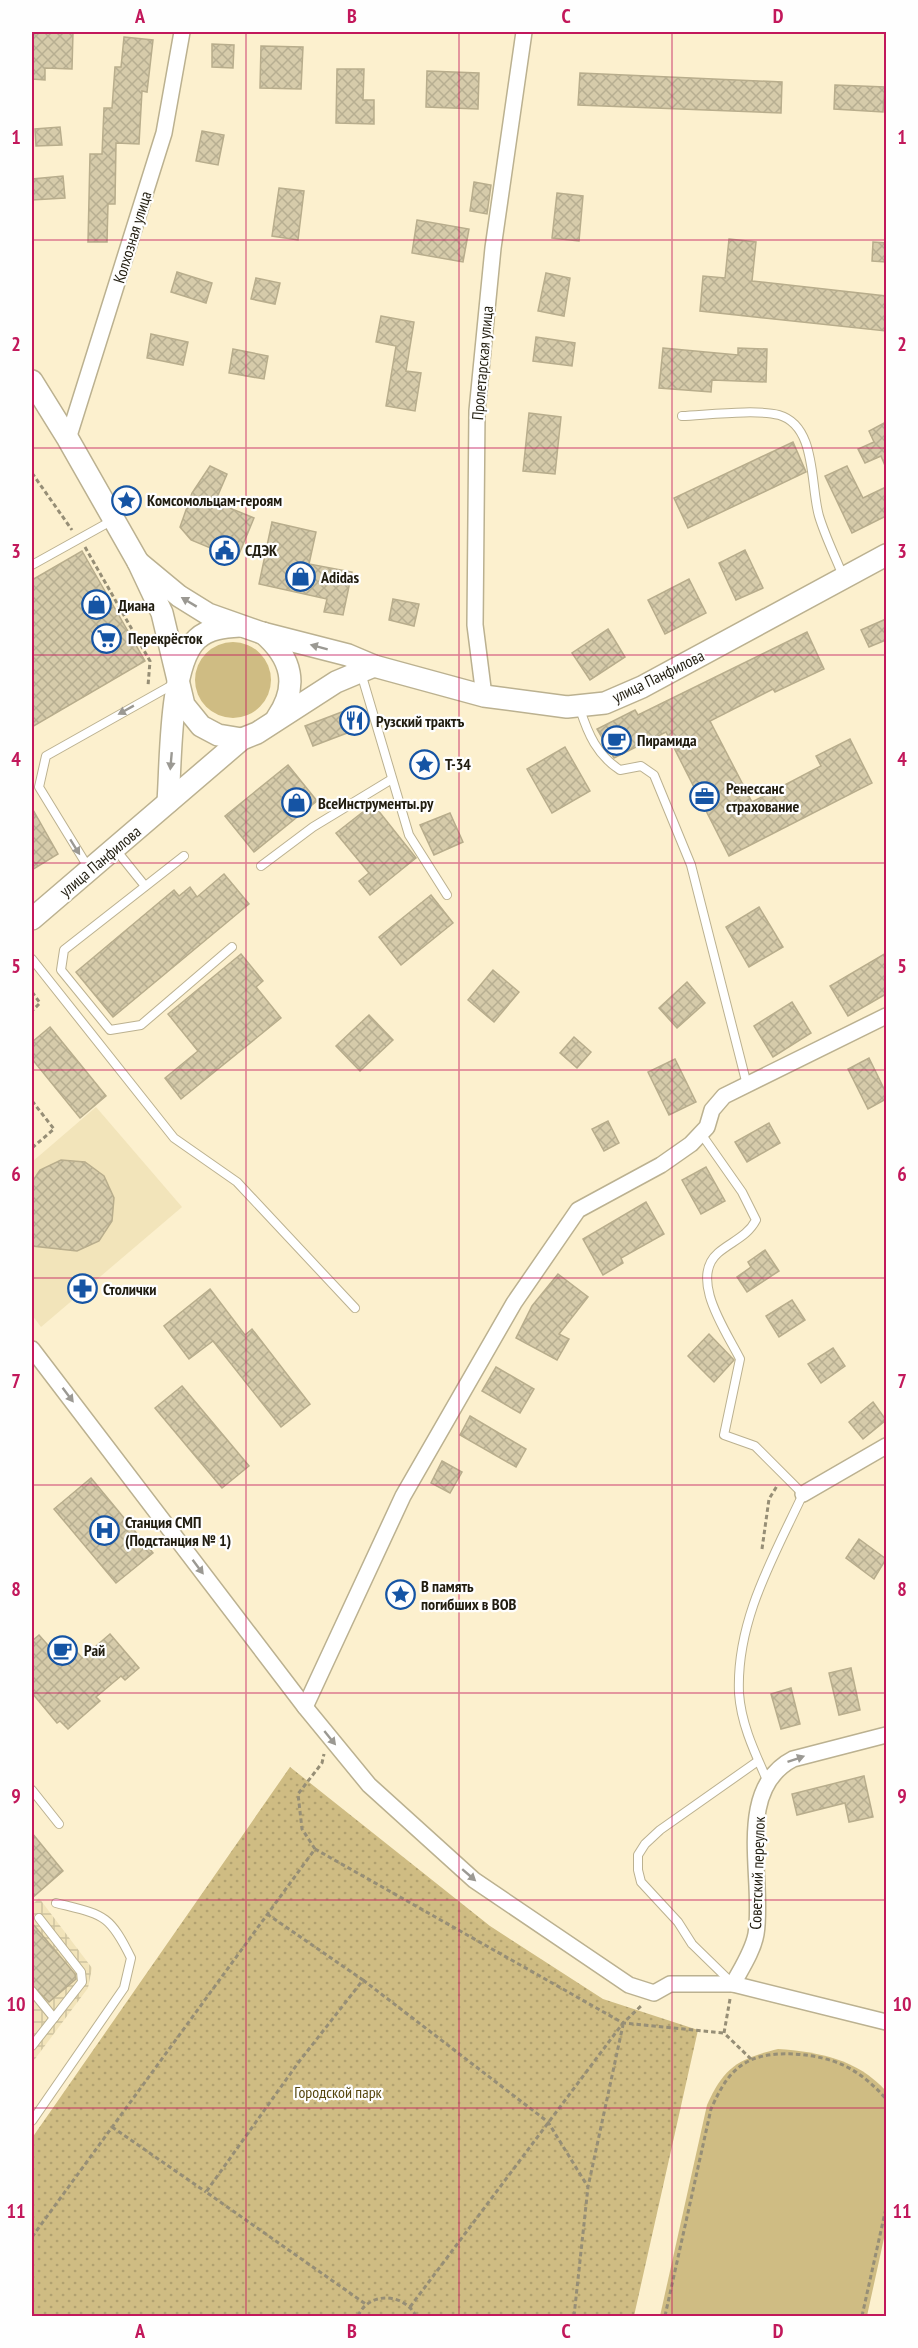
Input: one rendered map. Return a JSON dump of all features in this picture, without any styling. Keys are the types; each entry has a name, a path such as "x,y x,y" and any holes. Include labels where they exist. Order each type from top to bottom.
{"main road":[{"path":"32,381 114,519 138,562 162,613 184,705 201,726 218,735 242,739"},
{"name":"улица Панфилова","path":"262,633 348,655 368,669 484,696 567,707 605,703 642,687 886,555"},
{"path":"138,562 180,596 208,614 262,633"},
{"path":"168,802 178,682 183,658 197,639 218,627 242,625"},
{"name":"улица Панфилова","path":"262,633 278,646 290,673 290,691 285,706 276,719"},
{"name":"улица Панфилова","path":"32,919 242,739 257,733 336,682 368,669"}],"street":[{"name":"Колхозная улица","path":"68,439 164,133 182,32"},
{"name":"Пролетарская улица","path":"484,696 475,625 477,411 493,248 524,32"},
{"path":"305,1707 403,1496 514,1303 578,1210 661,1165 702,1135 712,1110 724,1096 886,1016"},
{"path":"32,1349 305,1707 369,1785 474,1880 629,1985 654,1993 670,1984 733,1984 886,2022"},
{"path":"797,1490 886,1446"},
{"path":"767,1780 779,1766 793,1759 886,1735"},
{"name":"Советский переулок","path":"733,1984 756,1935 756,1821 767,1780"}],"lane":[{"path":"682,416 777,414 793,421 802,435 809,454 813,492 818,510 844,577"},
{"path":"32,565 114,519"},
{"path":"368,669 392,779 409,835 447,895"},
{"path":"90,870 39,787 46,756 178,682"},
{"path":"579,705 588,733 604,759 620,770 641,766 654,775 691,865 747,1085"},
{"path":"261,866 314,827 392,779"},
{"path":"115,849 145,886"},
{"path":"184,856 64,950 62,970 110,1030 141,1025 232,947"},
{"path":"32,959 174,1138 237,1182 355,1308"},
{"path":"702,1135 742,1192 756,1220 750,1232 711,1260 708,1270 710,1295 722,1329 741,1359 724,1435 755,1446 797,1490 755,1595 740,1649 740,1695 748,1737 767,1780"},
{"path":"733,1984 692,1944 678,1922 641,1882 638,1855 660,1830 758,1761"},
{"path":"32,1790 59,1824"},
{"path":"32,2121 123,1988 131,1958 117,1928 102,1916 56,1904"},
{"path":"32,2046 82,1982 81,1972 39,1918"},
{"path":"32,1991 54,2018"}],"path":[{"path":"32,473 92,556 150,660 147,699"},
{"path":"32,992 40,1003 32,1011"},
{"path":"32,1101 54,1130 32,1148"},
{"path":"761,1552 769,1498 777,1486 797,1490"},
{"path":"327,1734 322,1763 298,1794 302,1829 315,1849 623,2023 724,2033 752,2060"},
{"path":"32,2237 315,1849"},
{"path":"267,1914 363,1980 548,2122 588,2187"},
{"path":"206,2192 298,2063 363,1980"},
{"path":"724,2033 733,1984"},
{"path":"410,2307 623,2023 654,1993"},
{"path":"574,2316 588,2187 623,2023"},
{"path":"665,2316 711,2109 721,2085 752,2060 777,2055 814,2057 842,2064 874,2084 886,2099"},
{"path":"112,2127 367,2305"},
{"path":"862,2316 886,2208"},
{"path":"358,2316 367,2305 383,2298 398,2299 410,2307 416,2316"}],"shaded area":[{"path":"96,1107 182,1207 41,1327 32,1315 32,1162"},
{"path":"39,1898 92,1968 88,1988 32,2063 32,1905"}],"green space":[{"path":"226,642 240,642 254,648 265,659 271,673 268,695 260,707 240,718 226,718 212,712 201,701 195,687 195,673 201,659 212,648"},
{"name":"Городской парк","path":"290,1767 490,1926 603,1999 698,2030 634,2316 32,2316 32,2138"},
{"path":"778,2049 823,2055 850,2064 875,2080 886,2091 886,2229 867,2316 660,2316 707,2105 726,2073 734,2066 752,2057"}],"building":[{"path":"32,32 73,32 72,69 45,68 45,80 32,79"},
{"path":"124,37 153,40 147,92 142,91 139,144 116,143 115,204 108,204 107,242 88,242 90,154 102,154 104,108 112,108 115,67 121,67"},
{"path":"212,44 234,45 233,68 212,67"},
{"path":"261,46 303,47 301,89 260,88"},
{"path":"337,69 364,69 363,100 374,100 374,124 336,123"},
{"path":"427,71 479,73 478,109 426,107"},
{"path":"580,73 782,82 781,113 578,105"},
{"path":"835,85 885,87 883,112 834,109"},
{"path":"60,127 62,145 36,146 35,129"},
{"path":"202,131 224,135 218,165 196,161"},
{"path":"63,176 65,198 32,200 32,179"},
{"path":"474,182 491,185 487,214 470,211"},
{"path":"279,188 304,191 298,240 272,236"},
{"path":"557,193 583,196 579,241 552,238"},
{"path":"417,220 469,229 463,262 412,253"},
{"path":"729,239 756,242 752,281 886,296 886,331 700,311 703,276 725,278"},
{"path":"873,242 886,243 886,262 872,261"},
{"path":"177,272 212,283 206,303 171,292"},
{"path":"546,273 570,278 564,316 538,311"},
{"path":"256,278 280,283 275,304 251,299"},
{"path":"381,316 414,322 406,371 421,373 415,411 386,406 396,346 376,342"},
{"path":"151,334 188,342 183,365 147,358"},
{"path":"536,337 575,343 572,366 533,361"},
{"path":"663,348 738,355 738,348 767,349 766,382 712,380 711,392 659,388"},
{"path":"233,349 268,356 264,379 229,373"},
{"path":"529,413 561,417 555,474 523,471"},
{"path":"886,422 886,468 881,456 865,463 858,449 874,442 869,431"},
{"path":"793,442 806,472 688,528 674,498"},
{"path":"210,466 227,474 215,502 254,518 237,559 191,540 180,527 192,493"},
{"path":"847,466 863,498 886,487 886,516 852,533 825,476"},
{"path":"272,522 316,532 309,564 352,572 343,615 324,612 327,599 259,584"},
{"path":"745,550 763,588 736,600 719,563"},
{"path":"82,551 145,661 32,727 32,580"},
{"path":"689,579 706,613 665,634 648,600"},
{"path":"393,599 419,604 414,626 389,620"},
{"path":"886,619 886,640 869,647 861,630"},
{"path":"608,629 625,657 590,680 572,653"},
{"path":"807,632 824,669 775,692 773,689 710,721 752,802 821,766 816,756 850,739 872,783 729,856 666,732 614,758 597,729 635,710 638,715"},
{"path":"347,710 355,730 313,746 305,726"},
{"path":"565,747 590,791 552,813 527,769"},
{"path":"288,765 317,801 254,852 225,816"},
{"path":"373,804 416,858 370,895 359,881 369,873 336,833"},
{"path":"32,808 58,854 32,870"},
{"path":"450,813 463,842 434,855 420,825"},
{"path":"224,874 249,904 113,1017 76,972 174,890 179,896 190,887 197,897"},
{"path":"431,895 453,923 401,965 379,937"},
{"path":"759,907 783,947 749,967 726,927"},
{"path":"886,953 886,994 848,1016 830,986"},
{"path":"241,954 263,981 256,987 281,1018 181,1099 165,1078 198,1051 168,1014"},
{"path":"493,970 519,992 494,1022 468,1000"},
{"path":"687,982 705,1003 677,1028 659,1008"},
{"path":"792,1002 811,1033 773,1057 754,1026"},
{"path":"369,1015 393,1040 360,1071 336,1046"},
{"path":"50,1027 106,1096 80,1118 32,1059 32,1042"},
{"path":"574,1037 591,1052 577,1068 560,1053"},
{"path":"869,1058 886,1093 886,1099 868,1109 848,1069"},
{"path":"675,1059 696,1102 669,1115 648,1072"},
{"path":"608,1121 619,1143 604,1151 592,1129"},
{"path":"769,1123 780,1143 747,1162 735,1142"},
{"path":"61,1160 85,1162 104,1176 114,1198 112,1221 99,1241 77,1251 32,1246 32,1182 40,1170"},
{"path":"706,1167 725,1201 701,1214 682,1180"},
{"path":"646,1202 664,1234 621,1258 623,1263 603,1275 583,1239"},
{"path":"765,1250 779,1271 747,1292 737,1277 751,1267 748,1262"},
{"path":"558,1274 588,1297 559,1334 569,1339 557,1360 516,1338 532,1306"},
{"path":"210,1289 245,1335 252,1329 310,1404 281,1427 213,1341 189,1359 164,1326"},
{"path":"792,1300 805,1320 779,1337 766,1316"},
{"path":"709,1334 734,1360 714,1382 688,1356"},
{"path":"833,1348 845,1366 821,1383 808,1364"},
{"path":"496,1367 534,1389 520,1413 482,1391"},
{"path":"182,1386 249,1466 222,1488 155,1408"},
{"path":"873,1402 886,1420 863,1439 849,1422"},
{"path":"470,1416 526,1449 516,1467 460,1435"},
{"path":"442,1461 462,1472 450,1493 431,1483"},
{"name":"Станция СМП (Подстанция № 1)","path":"91,1478 153,1553 116,1583 54,1509"},
{"path":"859,1539 886,1559 874,1579 846,1558"},
{"path":"110,1634 139,1668 125,1680 121,1676 96,1697 100,1701 68,1729 60,1721 57,1723 32,1693 32,1641 39,1635 54,1652 67,1640 82,1658"},
{"path":"851,1668 860,1710 839,1715 829,1673"},
{"path":"791,1688 800,1724 781,1729 771,1694"},
{"path":"864,1776 873,1817 849,1822 845,1803 797,1815 792,1794"},
{"path":"32,1833 63,1871 32,1898"},
{"path":"32,1923 75,1974 76,1979 49,2002 32,1985"}],"place":[{"name":"Комсомольцам-героям","path":"126,500"},
{"name":"СДЭК","path":"224,550"},
{"name":"Adidas","path":"300,577"},
{"name":"Диана","path":"97,605"},
{"name":"Перекрёсток","path":"107,638"},
{"name":"Рузский трактъ","path":"355,721"},
{"name":"Пирамида","path":"616,740"},
{"name":"Т-34","path":"424,764"},
{"name":"Ренессанс страхование","path":"705,797"},
{"name":"ВсеИнструменты.ру","path":"297,803"},
{"name":"Столички","path":"82,1289"},
{"name":"Станция СМП (Подстанция № 1)","path":"104,1531"},
{"name":"В память погибших в ВОВ","path":"400,1595"},
{"name":"Рай","path":"63,1650"}]}
